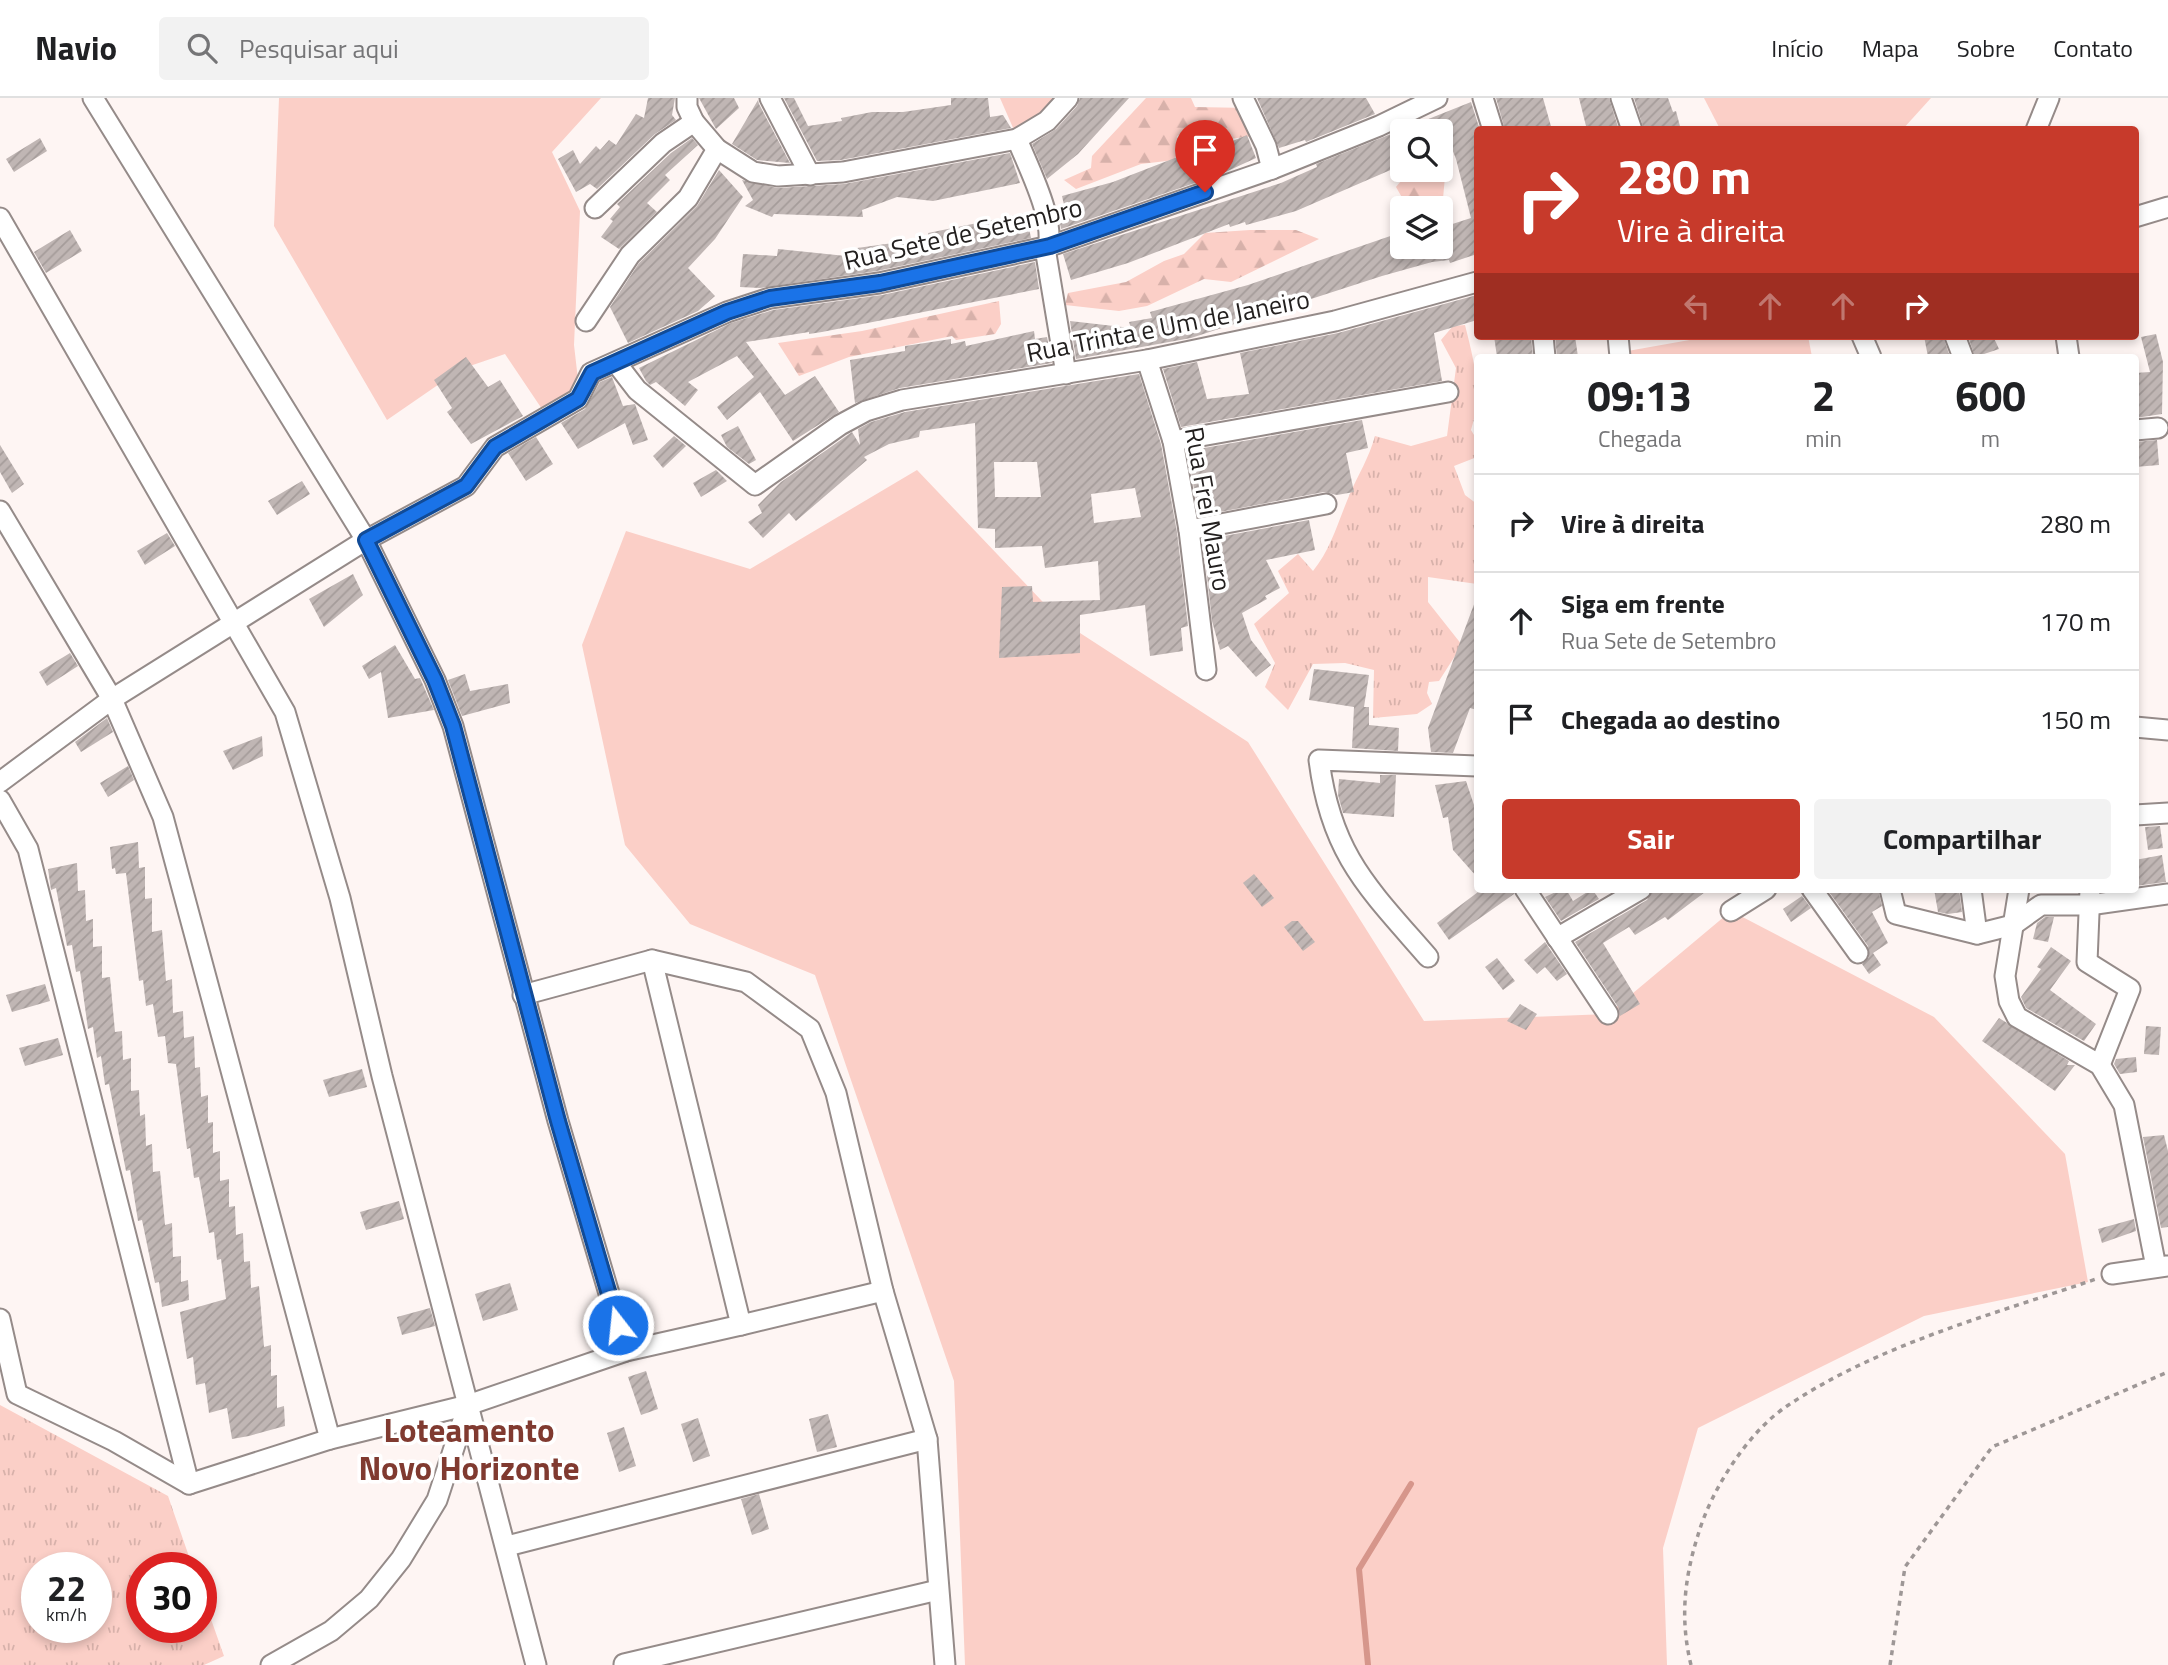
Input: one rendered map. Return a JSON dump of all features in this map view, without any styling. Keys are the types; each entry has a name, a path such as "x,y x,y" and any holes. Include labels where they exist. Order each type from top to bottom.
{"street":[{"path":"93,98 366,540 435,680 453,726 523,995 626,1351"},
{"path":"687,98 687,107 694,122 717,149 753,172 778,176 844,173 1017,138 1047,121 1068,98"},
{"path":"770,98 810,175"},
{"path":"1243,98 1266,146 1272,169"},
{"name":"Rua Sete de Setembro","path":"0,782 112,699 366,540 466,486 495,447 578,399 588,376 727,312 770,298 880,283 1050,246 1272,169 1379,126 1437,98"},
{"path":"1483,98 1492,126"},
{"path":"1621,98 1631,126"},
{"path":"2038,126 2049,98"},
{"path":"595,208 663,142 694,122"},
{"path":"1017,138 1048,222 1050,246 1046,254 1066,374"},
{"path":"586,321 630,255 688,198 717,149"},
{"path":"2139,216 2168,207"},
{"path":"0,218 285,712 314,801 536,1665"},
{"name":"Rua Trinta e Um de Janeiro","path":"617,364 637,390 755,485 840,425 866,411 941,391 1147,360 1335,321 1474,283"},
{"name":"Rua Frei Mauro","path":"1147,360 1173,441 1189,530 1206,670"},
{"path":"1173,441 1448,392"},
{"path":"2139,430 2158,428"},
{"path":"1189,530 1326,504"},
{"path":"0,511 112,699 163,817 330,1439"},
{"path":"2139,727 2168,730"},
{"path":"1427,957 1357,875 1339,844 1322,786 1319,760 1474,766"},
{"path":"0,800 28,849 189,1484"},
{"path":"2139,815 2168,813"},
{"path":"1528,893 1608,1014"},
{"path":"1557,937 1634,893"},
{"path":"1731,911 1760,893"},
{"path":"1815,893 1858,953"},
{"path":"1891,893 1896,915 1977,934 2013,925 2041,905 2090,897 2168,894"},
{"path":"1972,893 1977,934"},
{"path":"2018,893 2005,976 2009,1001 2017,1017 2100,1065 2124,1105 2162,1266 2112,1274"},
{"path":"2090,897 2087,962 2130,989 2100,1065"},
{"path":"523,995 652,960 746,982 810,1029 836,1093 883,1291 927,1439 945,1665"},
{"path":"652,960 741,1325"},
{"path":"0,1319 16,1394 114,1441 189,1484 330,1439 468,1405 626,1351 883,1291"},
{"path":"271,1665 331,1631 369,1599 401,1559 437,1500 468,1405"},
{"path":"507,1546 927,1439"},
{"path":"623,1665 938,1590"}],"path":[{"path":"1691,1665 1684,1634 1686,1571 1707,1504 1745,1447 1785,1407 1872,1358 2112,1274"},
{"path":"1891,1665 1905,1567 1992,1447 2168,1372"}],"green space":[{"path":"279,98 601,98 552,152 580,211 574,345 580,397 546,415 505,354 461,369 387,420 274,226"},
{"path":"1000,98 1060,98 1043,115 1014,130"},
{"path":"1146,98 1191,98 1195,107 1249,108 1262,135 1221,140 1199,126 1177,136 1175,160 1141,164 1076,189 1064,180 1091,168 1092,156"},
{"path":"1704,98 1931,98 1906,126 1718,126"},
{"path":"1401,182 1444,182 1443,196 1401,196 1396,187"},
{"path":"1296,230 1319,239 1231,282 1204,279 1147,306 1119,311 1065,305 1068,293 1126,282 1164,261 1184,254 1205,233"},
{"path":"999,301 1001,324 995,334 956,340 952,336 849,357 799,376 778,343 862,331"},
{"path":"1465,325 1474,367 1474,420 1471,430 1474,435 1474,458 1454,466 1465,495 1474,502 1474,584 1428,577 1428,602 1462,645 1439,681 1429,682 1427,693 1432,704 1417,714 1373,718 1374,670 1345,663 1313,664 1288,710 1265,687 1275,663 1254,624 1289,593 1278,571 1298,554 1313,571 1325,554 1375,436 1411,446 1447,436 1456,368 1441,340 1453,326"},
{"path":"1690,340 1809,340 1811,354 1622,354"},
{"path":"917,470 1060,620 1248,742 1424,1021 1608,1014 1731,911 1934,1017 2065,1154 2088,1282 1924,1316 1698,1428 1663,1548 1667,1665 965,1665 954,1381 815,975 690,924 625,845 582,645 626,531 750,569"},
{"path":"0,1405 168,1496 187,1552 126,1552 126,1643 217,1643 217,1636 224,1656 204,1665 0,1665"}],"building":[{"path":"648,98 675,98 672,115 676,120 655,134 597,189 590,184 576,192 558,159 573,150 580,164 596,146 600,150 609,140 616,145 636,114 644,118"},
{"path":"699,98 734,98 739,108 716,129"},
{"path":"784,98 794,98 808,126 842,121 841,118 872,112 903,112 951,105 951,98 988,98 990,117 1003,115 1011,128 841,160 817,161"},
{"path":"1080,98 1129,98 1078,154 1047,179 1032,144 1056,129 1077,106"},
{"path":"1257,98 1366,98 1375,114 1306,142 1305,140 1279,148"},
{"path":"1496,98 1543,98 1551,126 1504,126"},
{"path":"1579,98 1609,98 1618,126 1586,126"},
{"path":"1634,98 1668,98 1673,112 1676,111 1680,126 1643,126"},
{"path":"758,100 790,163 757,160 732,144"},
{"path":"1471,102 1479,126 1474,126 1474,255 1450,263 1449,260 1432,262 1382,276 1191,338 1076,359 1070,321 1131,328 1129,322 1152,318 1150,312 1248,285 1390,236 1390,259 1453,259 1453,224 1471,218 1453,151 1453,119 1428,119"},
{"path":"1390,134 1390,170 1296,211 1246,225 1245,222 1230,227 1229,224 1128,263 1071,280 1063,254 1281,183 1317,167 1316,164"},
{"path":"1247,135 1256,158 1221,174 1061,229 1057,207 1064,205 1062,196 1113,182 1216,142 1218,147"},
{"path":"40,138 47,151 14,172 6,159"},
{"path":"692,138 698,145 665,175 670,180 647,203 657,212 619,249 601,237 620,207 617,204 671,153"},
{"path":"1010,153 1020,183 933,201 897,197 862,210 863,217 774,214 772,217 745,206 753,200 742,180 778,188 844,184"},
{"path":"719,170 743,197 715,239 688,268 715,296 698,311 628,343 610,307 639,263 697,206"},
{"path":"1026,213 1031,238 877,271 760,288 740,287 743,254 777,256 778,249 875,259 850,249 929,238 928,233"},
{"path":"70,230 82,251 46,273 34,252"},
{"path":"1035,262 1039,289 822,332 746,342 785,395 815,376 839,412 793,441 760,392 727,420 717,407 754,377 737,356 688,382 698,390 685,406 656,382 650,385 639,368 731,323 773,310 882,295"},
{"path":"1474,296 1474,321 1434,333 1442,381 1181,427 1163,369 1197,362 1207,399 1249,394 1240,353 1338,333"},
{"path":"1034,331 1035,339 1047,337 1052,363 900,388 855,403 850,360 905,351 905,346 951,339 951,344 965,341 966,346"},
{"path":"2156,334 2163,362 2162,414 2139,417 2139,373 2150,372 2141,337"},
{"path":"1495,340 1531,340 1533,354 1497,354"},
{"path":"1555,340 1576,340 1578,354 1557,354"},
{"path":"1925,340 1944,340 1949,354 1927,354"},
{"path":"1969,340 1995,340 1999,349 1984,354 1974,354"},
{"path":"466,357 488,387 500,380 523,416 471,444 447,412 452,408 434,380"},
{"path":"1139,374 1161,444 1177,532 1188,626 1181,628 1183,651 1150,656 1145,605 1080,615 1080,653 999,658 1002,587 1032,586 1033,602 1100,600 1098,561 1045,568 1042,546 995,548 995,529 978,528 975,423 920,431 919,437 889,444 864,457 867,460 796,521 789,513 763,538 748,522 762,513 758,505 781,482 852,432 860,445 858,429 871,422 905,412","holes":["994,462 1037,462 1041,497 995,497","1135,488 1141,517 1094,523 1091,494"]},
{"path":"612,377 623,406 635,404 648,440 633,445 625,423 578,449 561,423 585,409 600,382"},
{"path":"1362,420 1368,448 1346,453 1354,492 1337,495 1324,492 1199,516 1187,451"},
{"path":"738,426 756,460 749,464 727,447 721,435"},
{"path":"674,436 686,446 663,468 653,456"},
{"path":"536,437 553,464 526,481 508,453"},
{"path":"2157,440 2159,465 2139,467 2139,442"},
{"path":"0,445 24,484 12,493 0,472"},
{"path":"716,470 727,481 701,497 693,483"},
{"path":"302,481 310,494 277,515 268,501"},
{"path":"1309,520 1315,550 1266,560 1280,588 1242,613 1251,640 1271,665 1256,677 1228,646 1220,650 1212,621 1203,540"},
{"path":"167,533 175,546 145,565 137,551"},
{"path":"353,574 363,595 324,627 309,599"},
{"path":"1474,604 1474,709 1470,708 1453,753 1431,752 1428,728"},
{"path":"395,645 415,679 420,678 434,710 388,718 381,672 369,679 362,666"},
{"path":"70,653 78,666 47,686 39,672"},
{"path":"1314,669 1369,675 1364,707 1369,707 1369,725 1399,728 1398,751 1352,748 1354,707 1309,700"},
{"path":"465,674 470,691 508,684 510,703 462,716 448,680"},
{"path":"107,718 113,732 81,752 75,742"},
{"path":"262,736 263,756 233,770 223,751"},
{"path":"128,766 134,780 108,797 100,783"},
{"path":"1380,775 1396,775 1394,817 1343,813 1338,795 1339,779 1380,783"},
{"path":"1466,781 1474,805 1474,874 1453,850 1448,817 1443,818 1435,785"},
{"path":"2160,826 2163,848 2148,850 2145,827"},
{"path":"138,842 139,868 145,867 145,899 152,898 152,932 162,930 166,981 172,979 173,1013 183,1011 184,1038 194,1036 195,1068 200,1067 201,1097 208,1095 208,1123 213,1122 213,1153 220,1151 220,1181 229,1179 229,1207 235,1206 236,1235 243,1233 244,1262 250,1261 251,1288 259,1286 264,1347 271,1345 271,1376 277,1375 277,1408 284,1406 285,1426 232,1439 227,1408 209,1413 205,1383 196,1385 193,1357 187,1359 180,1312 226,1299 221,1259 217,1260 214,1232 209,1233 199,1177 194,1178 190,1148 187,1149 176,1064 168,1063 165,1036 158,1037 153,1004 146,1006 143,980 139,981 126,873 116,874 115,868 112,869 110,847"},
{"path":"2162,855 2166,882 2139,885 2139,859"},
{"path":"77,863 78,891 85,890 86,921 93,919 93,947 102,946 102,978 110,977 115,1032 122,1031 123,1060 131,1058 131,1091 139,1090 140,1116 145,1114 146,1146 152,1144 153,1172 160,1171 165,1225 172,1223 173,1257 181,1256 181,1282 188,1280 189,1300 162,1307 159,1282 155,1283 142,1220 138,1221 130,1170 126,1171 109,1084 105,1085 101,1056 97,1058 93,1027 88,1029 80,971 76,972 72,945 67,946 56,888 51,890 48,869"},
{"path":"1254,874 1274,898 1262,907 1243,883"},
{"path":"1477,893 1514,893 1449,940 1437,923"},
{"path":"1554,893 1568,893 1573,901 1586,893 1595,893 1599,899 1561,921 1545,897"},
{"path":"1651,893 1704,893 1668,920 1665,917 1635,935 1629,927 1603,943 1640,1004 1620,1016 1618,1007 1575,942 1647,900"},
{"path":"1830,893 1879,893 1882,906 1872,912 1888,943 1873,953 1881,965 1869,974 1862,964 1869,957 1868,946"},
{"path":"1935,893 1960,893 1962,912 1938,912"},
{"path":"1802,896 1811,908 1791,922 1783,909"},
{"path":"2045,917 2054,917 2048,942 2033,939 2037,923"},
{"path":"1292,921 1298,921 1315,942 1303,951 1284,927"},
{"path":"1545,942 1567,974 1557,981 1545,967 1537,974 1524,960"},
{"path":"2051,947 2071,961 2050,990 2096,1024 2084,1041 2026,1008 2021,997 2041,969 2037,967"},
{"path":"1497,958 1515,981 1503,990 1485,967"},
{"path":"45,984 50,1001 12,1012 6,995"},
{"path":"1520,1004 1537,1014 1526,1030 1507,1021"},
{"path":"1999,1018 2069,1061 2067,1065 2075,1065 2055,1091 1982,1041"},
{"path":"2146,1026 2161,1027 2159,1055 2144,1054"},
{"path":"58,1038 63,1055 25,1066 19,1048"},
{"path":"2136,1057 2137,1072 2120,1074 2114,1064 2116,1059"},
{"path":"362,1069 367,1087 329,1097 323,1080"},
{"path":"2164,1135 2168,1151 2168,1227 2161,1228 2143,1137"},
{"path":"399,1201 404,1219 366,1230 360,1212"},
{"path":"2134,1219 2136,1231 2102,1243 2098,1229"},
{"path":"510,1283 518,1310 483,1321 475,1294"},
{"path":"430,1308 435,1326 402,1335 397,1317"},
{"path":"646,1371 658,1409 641,1415 628,1377"},
{"path":"828,1414 837,1447 817,1452 809,1419"},
{"path":"698,1418 710,1456 693,1462 681,1424"},
{"path":"624,1427 636,1466 619,1472 607,1433"},
{"path":"759,1494 769,1529 752,1535 741,1499"}],"waterway":[{"path":"1368,1665 1359,1569 1411,1484"}],"district":[{"name":"Loteamento Novo Horizonte","path":"469,1449"}],"route":[{"path":"618,1325 558,1121 453,726 435,680 366,540 466,486 474,480 485,457 495,447 578,399 582,394 584,382 592,373 727,312 770,298 880,283 1050,246 1205,192"}]}
